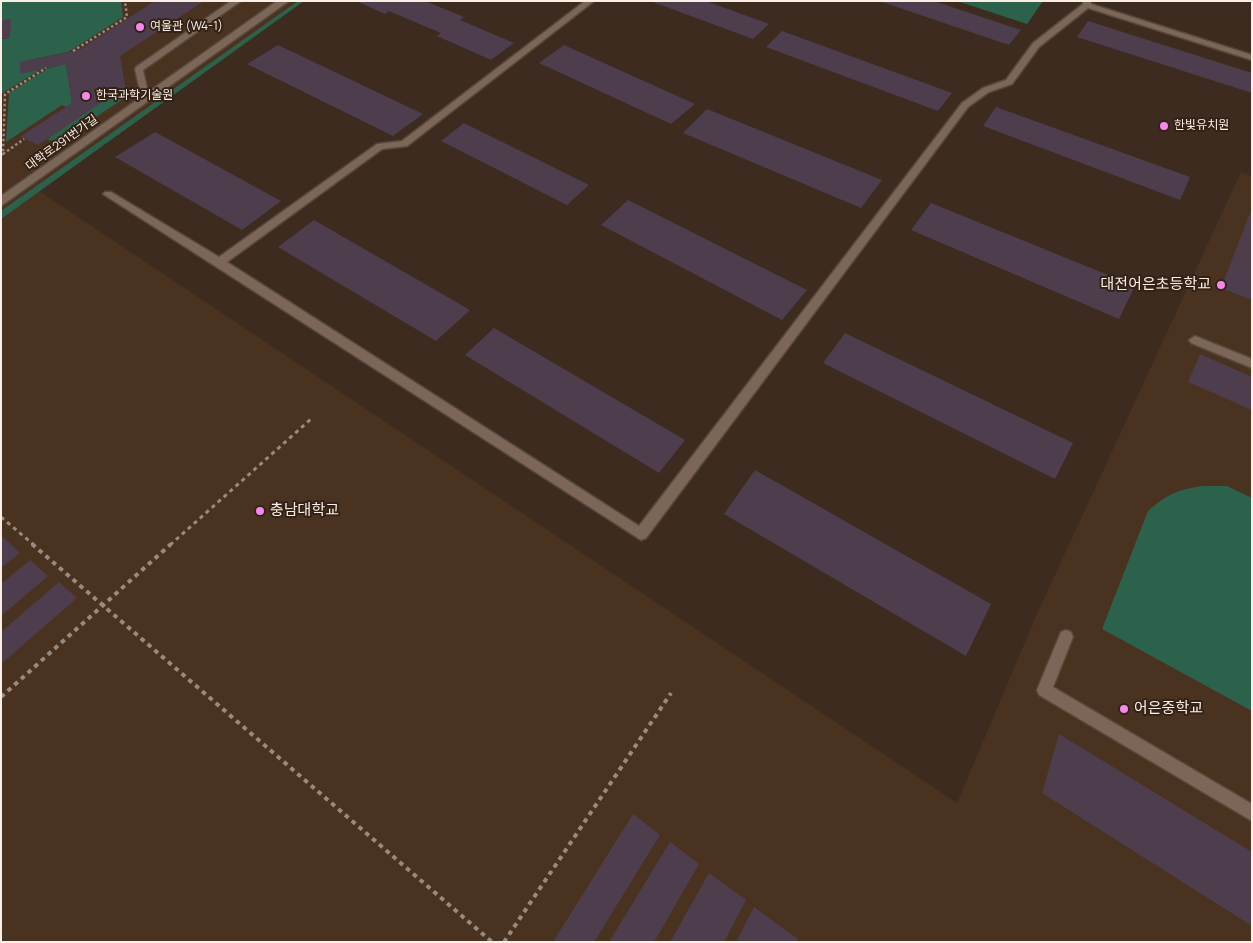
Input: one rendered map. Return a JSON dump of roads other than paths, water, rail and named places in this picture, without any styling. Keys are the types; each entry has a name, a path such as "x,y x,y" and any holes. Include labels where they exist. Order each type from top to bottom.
{"street":[{"name":"대학로291번가길","path":"1,202 284,1"}],"lane":[{"path":"151,94 143,89 139,69 237,1"},
{"path":"219,262 380,146 404,144 590,1"},
{"path":"108,194 219,262 641,534 965,105 986,90 1009,82 1036,45 1087,3 1252,58"},
{"path":"1195,340 1252,364"},
{"path":"1066,637 1044,690 1252,813"}],"place":[{"name":"여울관 (W4-1)","path":"140,27"},
{"name":"한국과학기술원","path":"86,96"},
{"name":"한빛유치원","path":"1164,126"},
{"name":"대전어은초등학교","path":"1221,285"},
{"name":"충남대학교","path":"260,511"},
{"name":"어은중학교","path":"1124,709"}]}
